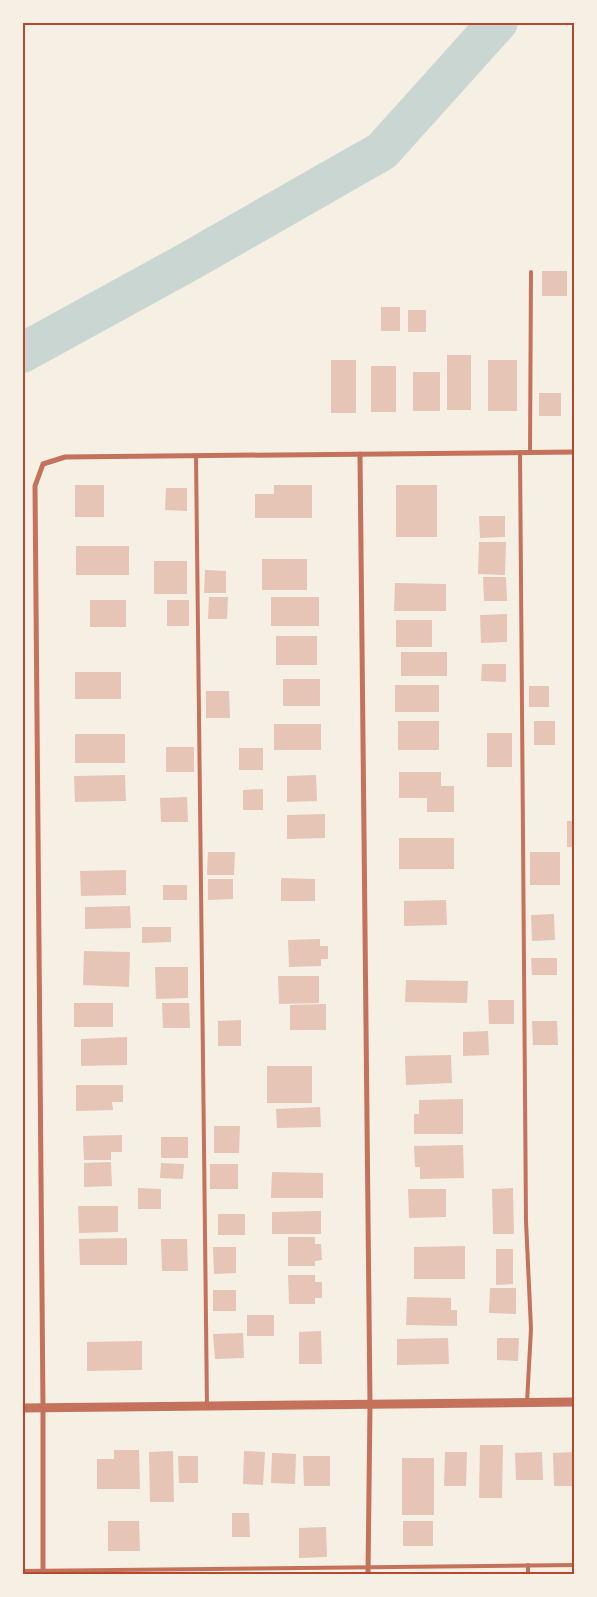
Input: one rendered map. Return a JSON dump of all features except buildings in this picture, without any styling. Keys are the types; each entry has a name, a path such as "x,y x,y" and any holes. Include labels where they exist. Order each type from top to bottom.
{"street":[{"path":"43,1572 44,1408 35,486 44,464 65,457 574,452"},
{"path":"360,454 370,1404 368,1574"},
{"path":"22,1408 574,1402"}],"lane":[{"path":"530,452 531,272"},
{"path":"520,452 526,1221 531,1329 527,1402"},
{"path":"196,456 207,1406"},
{"path":"528,1565 528,1574"},
{"path":"22,1571 574,1565"},
{"path":"205,1568 205,1574"}],"waterway":[{"path":"22,353 186,263 382,151 498,22"}]}
